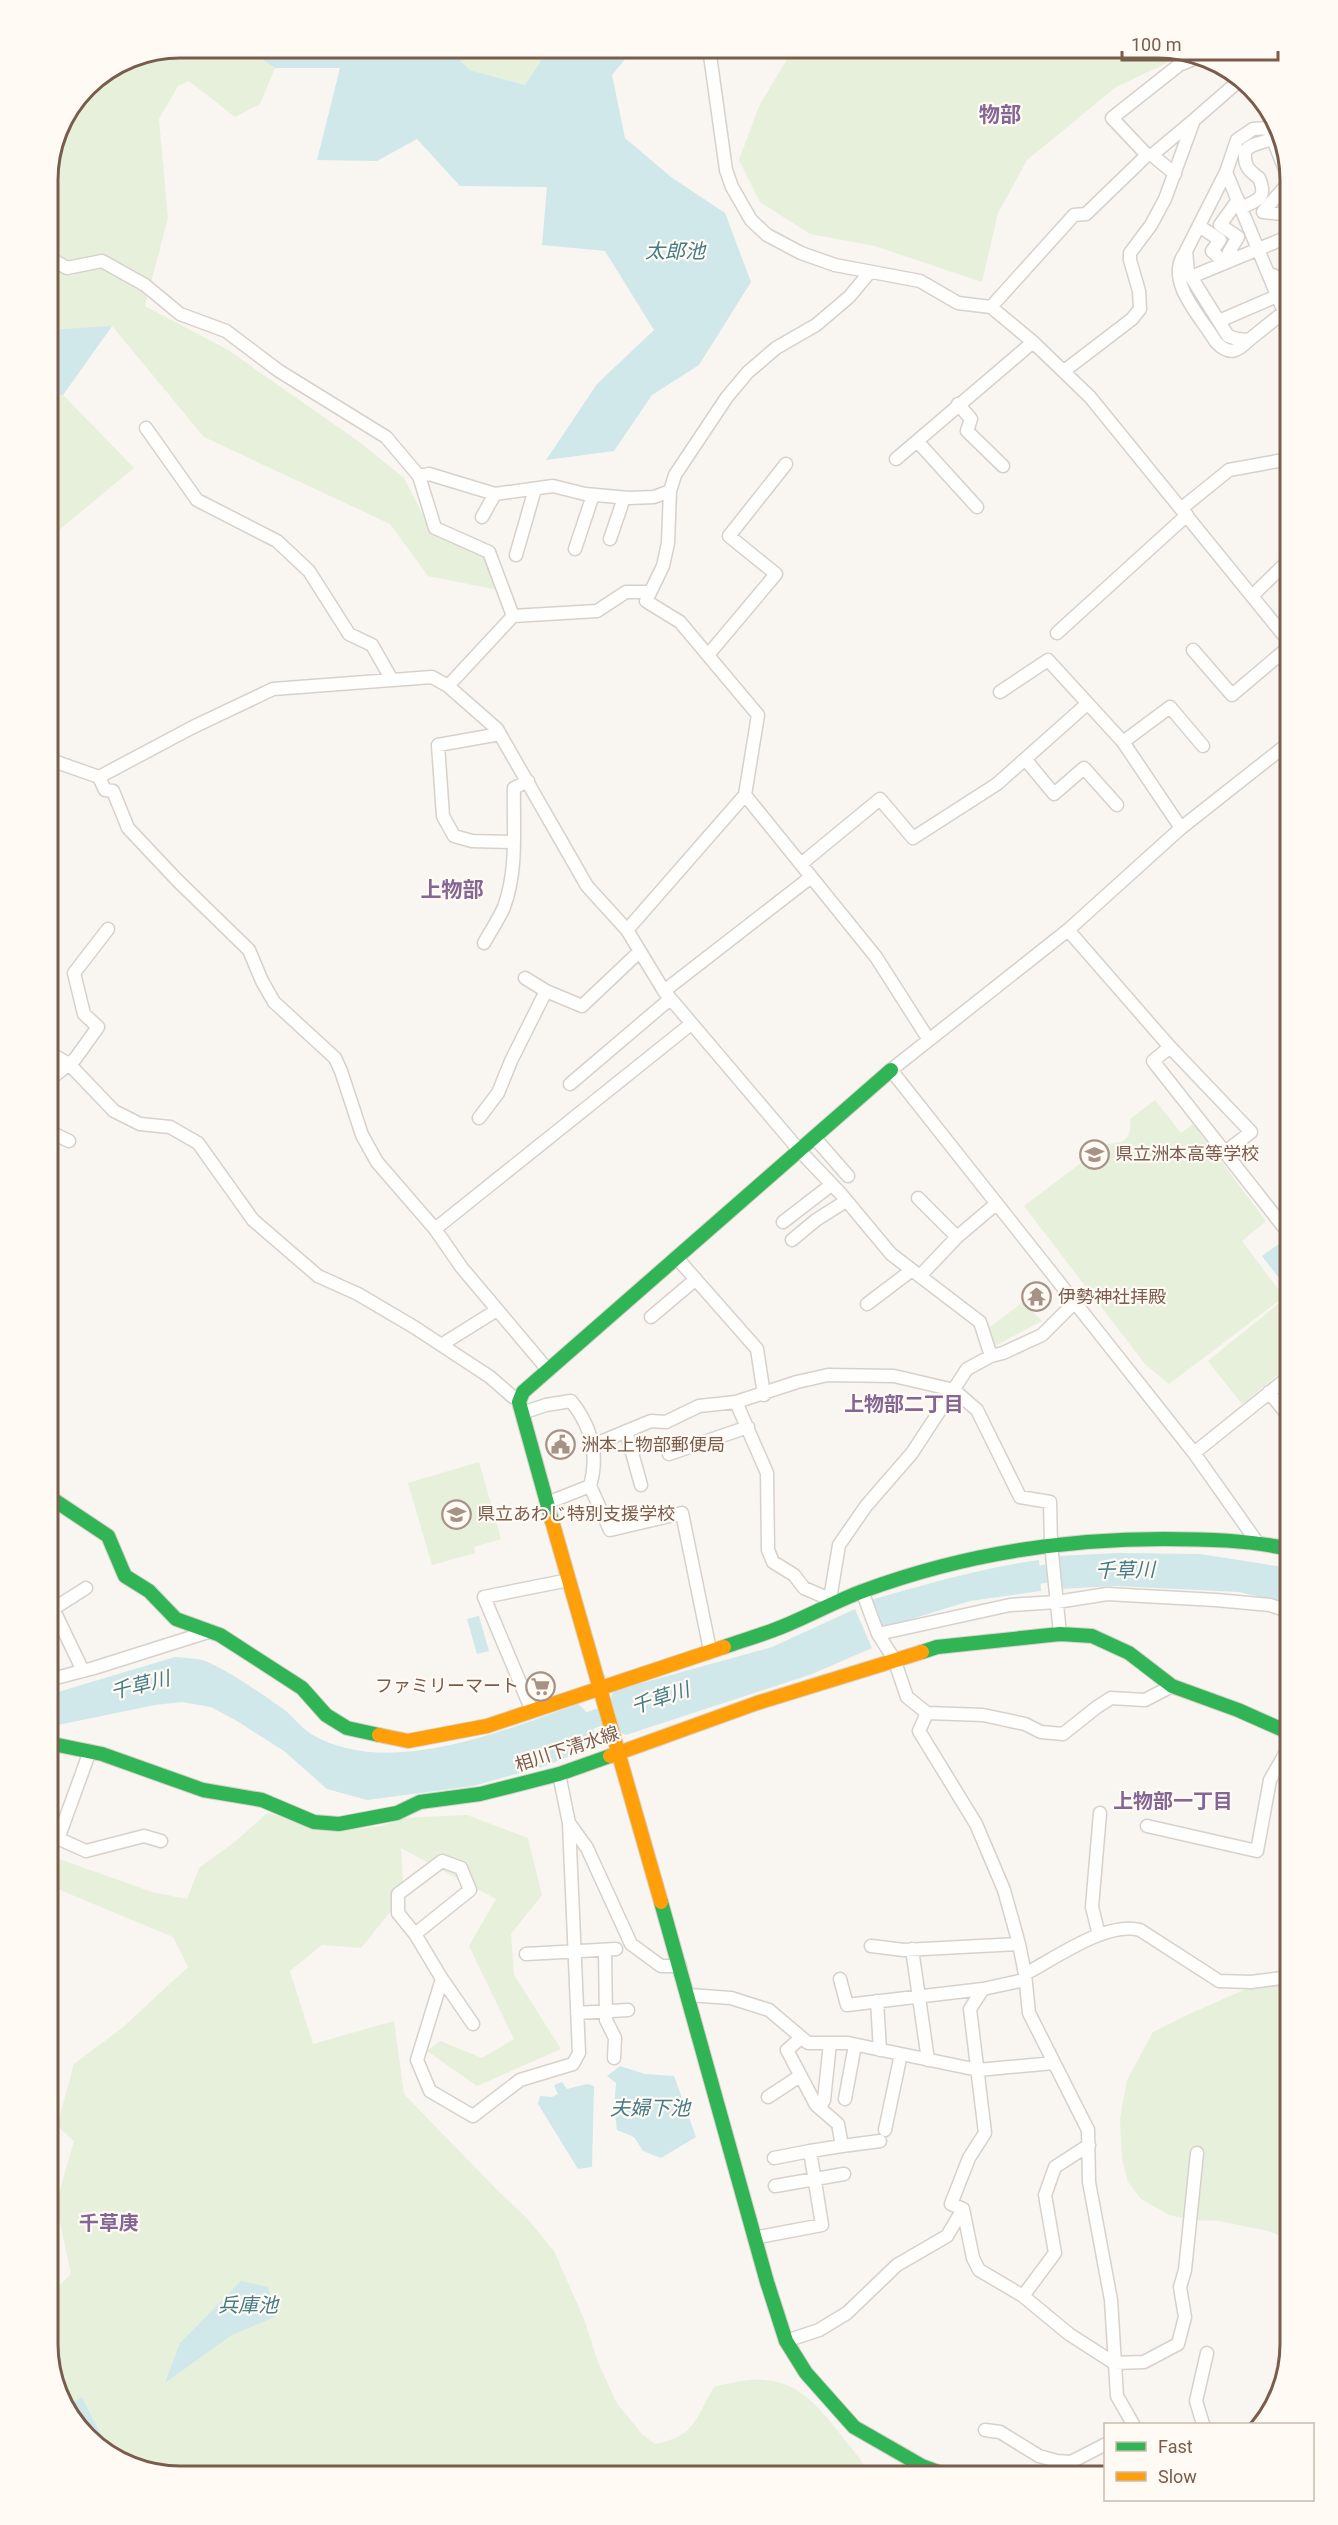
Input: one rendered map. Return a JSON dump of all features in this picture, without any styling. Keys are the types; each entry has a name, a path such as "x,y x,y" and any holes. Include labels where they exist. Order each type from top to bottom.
{"street":[{"path":"711,59 726,170 732,187 752,220 767,235 801,253 835,265 920,281 958,303 991,307 1033,342 1090,397 1185,511 1280,632"},
{"path":"1175,174 1150,155 1112,118 1179,65 1186,62"},
{"path":"991,307 1074,216 1086,214 1150,155 1234,85"},
{"path":"1064,371 1131,319 1140,309 1139,291 1130,253 1158,214 1194,120"},
{"path":"1268,130 1253,129 1237,140 1226,172 1179,261 1181,286 1223,350 1240,349 1249,339 1280,315"},
{"path":"1231,260 1229,252 1238,237 1220,225 1239,204 1256,202 1261,196 1263,189 1259,178 1248,171 1245,165 1245,152 1256,143 1264,143 1270,134"},
{"path":"1226,172 1280,300"},
{"path":"1280,193 1263,213 1280,214"},
{"path":"1199,226 1220,240 1212,251 1231,260"},
{"path":"1191,277 1280,240"},
{"path":"1187,249 1188,272 1228,336 1249,339"},
{"path":"59,263 67,268 102,261 145,285 180,314 226,331 279,371 386,437 418,476 435,528 489,552 513,616"},
{"path":"627,930 745,795 758,715 680,622 646,601 663,566 668,543 670,491 675,475 748,372 776,348 816,325 849,297 870,272"},
{"path":"1269,276 1273,275 1280,278"},
{"path":"1219,321 1277,296"},
{"path":"896,459 1033,342"},
{"path":"958,404 971,419 967,431 1003,466"},
{"path":"146,428 197,500 277,541 309,571 349,634 372,645 392,680"},
{"path":"917,441 977,507"},
{"path":"1057,633 1229,470 1278,461"},
{"path":"708,655 776,574 729,536 786,464"},
{"path":"418,476 429,474 495,494 553,486 593,495 624,498 654,497 670,491"},
{"path":"516,555 535,489"},
{"path":"482,517 495,494"},
{"path":"575,549 593,495"},
{"path":"610,539 624,498"},
{"path":"1252,596 1280,569"},
{"path":"448,686 513,616 597,611 626,592 650,592"},
{"path":"1193,650 1232,695 1280,654"},
{"path":"999,692 1048,660 1123,742 1181,828"},
{"path":"99,777 273,689 432,677 448,686 500,734 587,886 627,930 638,953 667,995 891,1254 980,1322 991,1356"},
{"path":"801,864 880,800 913,838 998,784 1087,704"},
{"path":"1123,742 1170,707 1203,746"},
{"path":"500,734 438,745 443,816 454,836 472,841 512,842"},
{"path":"59,1058 69,1064 114,1111 140,1124 170,1127 198,1143 253,1220 318,1276 358,1294 490,1377 513,1397 520,1397 676,1257 891,1070 1068,930 1181,828 1280,750"},
{"path":"1025,759 1054,794 1084,768 1117,806"},
{"path":"59,763 99,777 105,790 113,791 128,828 177,880 249,950 274,1002 335,1058 362,1135 377,1162 435,1229 462,1268 548,1370"},
{"path":"484,944 504,906 515,859 512,842 514,788 528,781"},
{"path":"745,795 876,957 929,1040"},
{"path":"570,1084 667,995 812,877"},
{"path":"59,1072 75,1059 98,1027 84,1014 74,973 108,929"},
{"path":"1068,930 1170,1047 1251,1132 1224,1153"},
{"path":"525,978 546,991 582,1006 638,953"},
{"path":"479,1118 498,1093 511,1061 546,991"},
{"path":"435,1229 691,1024"},
{"path":"1170,1047 1153,1061 1280,1223"},
{"path":"891,1070 1194,1454 1257,1542"},
{"path":"59,1136 69,1141"},
{"path":"814,1137 848,1176"},
{"path":"783,1222 831,1185"},
{"path":"918,1198 957,1237"},
{"path":"792,1240 816,1220 846,1201"},
{"path":"867,1304 916,1273 996,1204"},
{"path":"676,1257 757,1349 764,1395"},
{"path":"651,1317 696,1279"},
{"path":"829,1605 839,1545 866,1506 912,1453 967,1369 991,1356 1042,1335 1074,1303"},
{"path":"441,1345 497,1310"},
{"path":"593,1444 651,1421 666,1422 699,1406 736,1402 764,1395 797,1382 828,1375 894,1376 954,1390 977,1410 1020,1497 1050,1502 1051,1544 1060,1634"},
{"path":"1194,1454 1280,1384"},
{"path":"1269,1392 1280,1406"},
{"path":"520,1397 522,1413 617,1752 689,1995 754,2238 786,2341 806,2373 854,2427 922,2466"},
{"path":"522,1413 546,1405 571,1401 579,1411 593,1444 595,1468 590,1486 610,1530 682,1513 710,1650"},
{"path":"736,1402 767,1473 768,1550 773,1562 794,1575 804,1588 825,1597 829,1605"},
{"path":"669,1454 748,1427"},
{"path":"626,1431 641,1485"},
{"path":"547,1503 590,1486"},
{"path":"58,1503 108,1536 125,1576 149,1592 176,1619 220,1635 302,1688 326,1715 347,1728 375,1736 408,1741 487,1726 600,1689 783,1627 862,1591 926,1570 1051,1544 1120,1539 1257,1542 1280,1547"},
{"path":"532,1711 484,1598 569,1580"},
{"path":"58,1601 86,1588"},
{"path":"862,1591 881,1639 894,1659 907,1697 927,1713 982,1715 1025,1724 1041,1732 1063,1734 1112,1698 1145,1700 1172,1686"},
{"path":"881,1639 1010,1605 1057,1602 1107,1594 1238,1602 1270,1605 1280,1608"},
{"path":"58,1619 83,1671"},
{"path":"58,1677 208,1632"},
{"name":"相川下清水線","path":"58,1745 90,1750 203,1790 262,1800 314,1822 339,1824 397,1813 420,1802 480,1794 559,1774 758,1703 937,1647 1060,1634 1092,1636 1129,1653 1172,1686 1238,1710 1280,1729"},
{"path":"927,1713 919,1731 976,1824 1004,1890 1019,1944 1029,2013 1088,2130 1089,2182 1112,2300 1117,2396 1132,2423"},
{"path":"58,1825 90,1750"},
{"path":"1147,1826 1257,1851 1270,1780 1280,1762"},
{"path":"442,1979 417,2060 429,2091 473,2116 520,2079 573,2064 579,2053 569,1822 559,1774"},
{"path":"1099,1935 1092,1907 1100,1813"},
{"path":"569,1822 587,1848 631,1944 661,1966 680,1966"},
{"path":"58,1839 86,1851 144,1836 161,1841"},
{"path":"415,1934 470,1890 461,1868 442,1861 398,1894 398,1913 415,1934 442,1979 474,2024"},
{"path":"840,1979 847,2005 983,1989 1025,1977 1099,1935 1116,1928 1129,1927 1140,1930 1220,1981 1251,1982 1280,1978"},
{"path":"871,1946 912,1949 1019,1944"},
{"path":"912,1949 928,2060"},
{"path":"526,1954 610,1950 606,2020 615,2038 614,2058"},
{"path":"963,2209 951,2204 969,2158 985,2133 970,2009 983,1989"},
{"path":"689,1995 731,1998 769,2010 808,2043 855,2045 978,2070 1054,2063"},
{"path":"877,2001 880,2050"},
{"path":"577,2013 628,2010"},
{"path":"801,2038 787,2050 820,2108 838,2124 842,2146"},
{"path":"820,2108 824,2100 830,2043"},
{"path":"845,2099 855,2045"},
{"path":"774,2158 842,2146 882,2136 901,2054"},
{"path":"768,2097 800,2076"},
{"path":"1023,2296 1055,2253 1045,2195 1055,2166 1089,2145"},
{"path":"754,2238 822,2225 810,2151"},
{"path":"963,2209 973,2258 980,2270 1023,2296 1069,2334 1114,2363 1144,2362 1178,2344 1185,2317 1180,2287 1185,2270 1197,2153"},
{"path":"775,2186 844,2174"},
{"path":"786,2341 819,2330 847,2313 897,2265 947,2236 963,2209"},
{"path":"1203,2423 1196,2401 1207,2352"},
{"path":"985,2430 1000,2432 1039,2456 1057,2461 1071,2462 1104,2445"}],"green space":[{"path":"181,58 260,58 275,68 260,104 235,117 189,81 178,86 159,119 168,218 145,306 228,350 358,441 404,478 428,525 437,534 484,557 498,590 428,576 390,524 204,437 112,326 63,395 134,468 59,530 59,173 63,149 71,127 89,100 113,79 134,68 157,61"},
{"path":"458,58 542,58 525,85 470,70"},
{"path":"788,59 1173,60 1116,87 1027,160 998,213 982,282 875,246 810,234 760,202 739,160 760,104"},
{"path":"1155,1100 1181,1133 1193,1124 1266,1221 1242,1241 1280,1292 1280,1300 1169,1384 1145,1364 1024,1206 1106,1144 1126,1139 1130,1131 1130,1119"},
{"path":"1023,1302 1042,1321 993,1347 981,1334"},
{"path":"1280,1302 1280,1373 1242,1404 1208,1361"},
{"path":"479,1462 501,1539 474,1547 475,1553 432,1565 408,1483"},
{"path":"267,1813 339,1831 381,1826 404,1818 467,1815 528,1838 542,1895 511,1934 514,1975 561,2049 477,2086 427,2051 440,2041 482,2058 514,2039 469,1946 496,1899 401,1848 404,1895 361,1948 322,1945 290,1971 313,2044 394,2021 404,2094 526,2217 554,2251 584,2319 598,2362 616,2402 642,2434 655,2444 669,2441 687,2431 698,2417 714,2387 755,2380 772,2381 787,2385 814,2403 864,2466 173,2466 141,2460 103,2439 82,2397 73,2401 61,2368 58,2344 58,2286 71,2274 58,2214 58,2197 74,2141 58,2127 58,2122 74,2064 122,2028 188,1967 173,1937 58,1889 58,1859 152,1892 187,1899 199,1868 236,1841","holes":["268,2287 274,2317 232,2335 166,2382"]},
{"path":"1280,1974 1280,2235 1219,2221 1192,2220 1169,2215 1141,2199 1128,2182 1122,2158 1120,2118 1127,2080 1153,2032"}],"water":[{"name":"太郎池","path":"260,58 458,58 470,70 525,85 542,58 625,58 612,75 625,138 671,177 725,213 751,282 699,365 652,395 614,451 546,460 597,384 654,330 605,251 542,245 547,187 460,186 417,139 377,161 317,160 340,68 275,68"},
{"path":"112,326 63,395 59,395 59,329"},
{"path":"1280,1243 1280,1279 1262,1256"},
{"path":"1117,1553 1200,1554 1280,1566 1280,1602 1239,1592 1116,1586 1060,1589 1060,1556"},
{"path":"1039,1560 1041,1591 970,1601 882,1628 871,1600 975,1572"},
{"path":"855,1609 872,1648 812,1674 626,1735 616,1731 609,1706 613,1691 772,1647"},
{"path":"479,1616 489,1651 477,1654 467,1619"},
{"path":"175,1657 211,1663 246,1683 279,1706 311,1734 341,1747 374,1752 409,1752 444,1746 480,1738 578,1704 590,1718 594,1736 591,1748 545,1766 473,1786 367,1800 327,1789 284,1751 211,1707 182,1702 155,1705 58,1725 58,1692"},
{"name":"夫婦下池","path":"620,2066 645,2074 674,2076 696,2137 661,2158 643,2151 634,2137 617,2130 614,2108 616,2083 607,2076"},
{"path":"562,2082 567,2089 587,2084 594,2086 592,2167 578,2169 538,2104 540,2096 552,2097 558,2094 554,2085"},
{"name":"兵庫池","path":"241,2281 268,2287 275,2317 232,2335 165,2383 180,2343"},
{"path":"82,2397 103,2439 84,2419 73,2401"}],"waterway":[{"name":"千草川","path":"1016,1577 1072,1571"},
{"name":"千草川","path":"567,1728 621,1710"}],"traffic: fast":[{"path":"552,1521 519,1402 523,1392 891,1070"},
{"path":"58,1503 108,1536 125,1576 149,1591 176,1619 220,1635 302,1688 326,1715 347,1728 379,1735"},
{"path":"724,1647 777,1629 853,1595 900,1578 1011,1552 1087,1542 1163,1539 1227,1541 1280,1547"},
{"path":"922,1652 937,1647 1060,1634 1092,1636 1129,1653 1172,1686 1238,1710 1280,1729"},
{"path":"58,1745 102,1754 203,1790 262,1800 314,1822 339,1824 397,1813 420,1802 480,1794 559,1774 610,1756"},
{"path":"661,1902 767,2282 786,2341 806,2373 854,2427 922,2466"}],"traffic: slow":[{"path":"552,1521 661,1902"},
{"path":"379,1735 408,1741 487,1726 724,1647"},
{"path":"610,1756 757,1703 922,1652"}],"place":[{"name":"県立洲本高等学校","path":"1094,1154"},
{"name":"伊勢神社拝殿","path":"1037,1297"},
{"name":"洲本上物部郵便局","path":"560,1445"},
{"name":"県立あわじ特別支援学校","path":"456,1514"},
{"name":"ファミリーマート","path":"540,1686"}],"district":[{"name":"物部","path":"1000,115"},
{"name":"上物部","path":"452,890"},
{"name":"上物部二丁目","path":"904,1404"},
{"name":"上物部一丁目","path":"1173,1801"},
{"name":"千草庚","path":"109,2223"}]}
